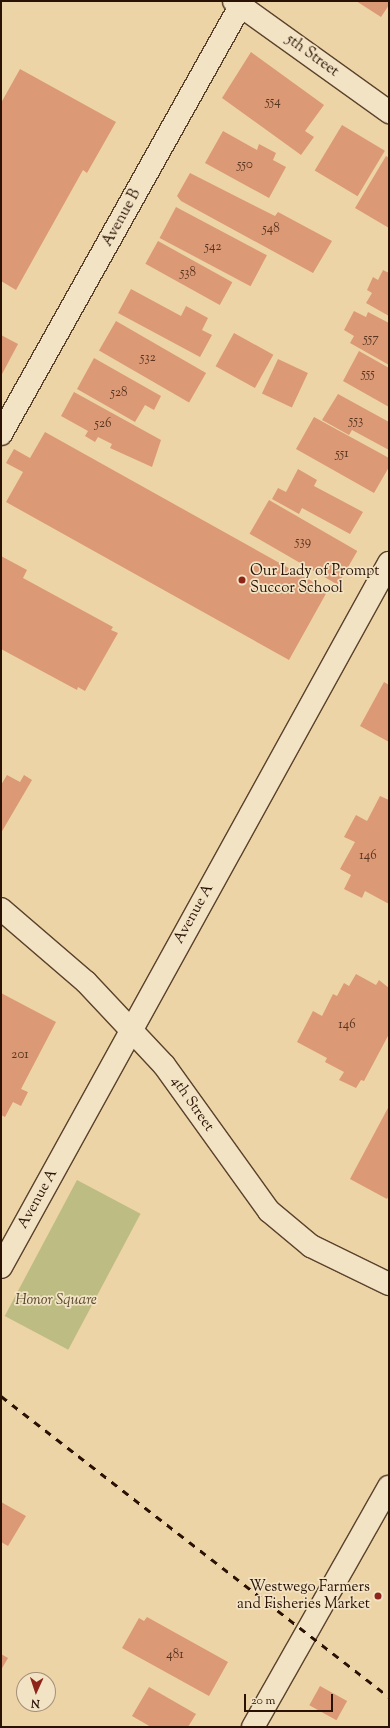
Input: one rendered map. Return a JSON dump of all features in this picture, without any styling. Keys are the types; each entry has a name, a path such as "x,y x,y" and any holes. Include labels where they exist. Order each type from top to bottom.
{"street":[{"name":"5th Street","path":"239,2 389,112"},
{"name":"Avenue B","path":"1,434 239,2"},
{"name":"Avenue A","path":"1,1267 130,1029 389,563"},
{"name":"4th Street","path":"1,909 86,982 130,1029 195,1106 228,1158 269,1211 311,1246 389,1284"},
{"path":"253,1727 389,1487"}],"green space":[{"name":"Honor Square","path":"77,1180 141,1214 68,1350 5,1316"}],"building":[{"path":"356,1 389,1 389,5 381,17"},
{"path":"251,52 324,105 305,131 314,137 301,155 222,98"},
{"path":"20,69 116,122 87,173 83,170 16,290 1,281 1,103"},
{"path":"342,125 385,151 358,196 315,170"},
{"path":"223,131 257,150 259,144 276,153 273,160 286,167 269,198 205,163"},
{"path":"386,156 389,158 389,228 355,208"},
{"path":"190,173 275,216 278,212 332,241 313,273 181,201 177,196"},
{"path":"176,207 267,255 251,286 160,238"},
{"path":"158,241 232,282 220,305 145,264"},
{"path":"383,270 389,273 389,316 366,303 372,293 367,290 373,277 378,280"},
{"path":"131,289 181,316 186,306 208,318 202,330 212,335 200,357 118,313"},
{"path":"354,311 366,317 368,312 389,323 389,365 350,343 354,336 344,330"},
{"path":"116,321 206,373 189,402 99,350"},
{"path":"234,333 273,355 255,388 216,366"},
{"path":"1,335 18,344 1,376"},
{"path":"359,351 389,368 389,407 343,381"},
{"path":"94,358 161,396 154,410 145,405 135,422 77,389"},
{"path":"278,359 308,373 292,407 262,393"},
{"path":"74,392 161,440 152,467 110,448 112,444 98,437 95,442 85,436 88,431 61,416"},
{"path":"338,394 389,422 389,450 352,430 349,435 322,420"},
{"path":"314,417 389,458 389,467 374,493 296,449"},
{"path":"45,432 328,590 289,660 6,502 23,472 6,463 14,449 30,458"},
{"path":"298,469 317,480 314,486 363,512 350,534 302,508 299,514 272,499 278,488 286,492"},
{"path":"269,500 357,551 338,585 250,534"},
{"path":"1,556 27,570 23,578 113,627 111,630 118,633 85,691 78,687 77,690 1,649"},
{"path":"384,682 389,685 389,742 360,726"},
{"path":"7,775 20,782 24,775 32,780 1,833 1,785"},
{"path":"380,796 389,800 389,904 365,891 362,898 344,889 351,875 340,869 355,842 344,837 356,815 367,821"},
{"path":"356,974 376,985 379,980 389,988 389,1034 364,1081 361,1080 356,1088 339,1080 344,1072 325,1062 327,1058 297,1042 313,1011 322,1016 333,994 337,996 344,983 349,986"},
{"path":"1,993 56,1022 21,1089 28,1092 21,1106 13,1102 5,1117 1,1115"},
{"path":"389,1106 389,1195 387,1199 350,1179"},
{"path":"1,1502 26,1516 8,1546 1,1542"},
{"path":"147,1617 228,1662 209,1696 122,1648 139,1618 144,1621"},
{"path":"1,1654 8,1658 1,1670"},
{"path":"320,1686 347,1701 336,1720 309,1705"},
{"path":"149,1687 196,1714 188,1727 151,1727 132,1716"}],"railway":[{"path":"1,1396 389,1697"}],"place":[{"name":"Our Lady of Prompt Succor School","path":"242,580"},
{"name":"Westwego Farmers and Fisheries Market","path":"378,1596"}]}
